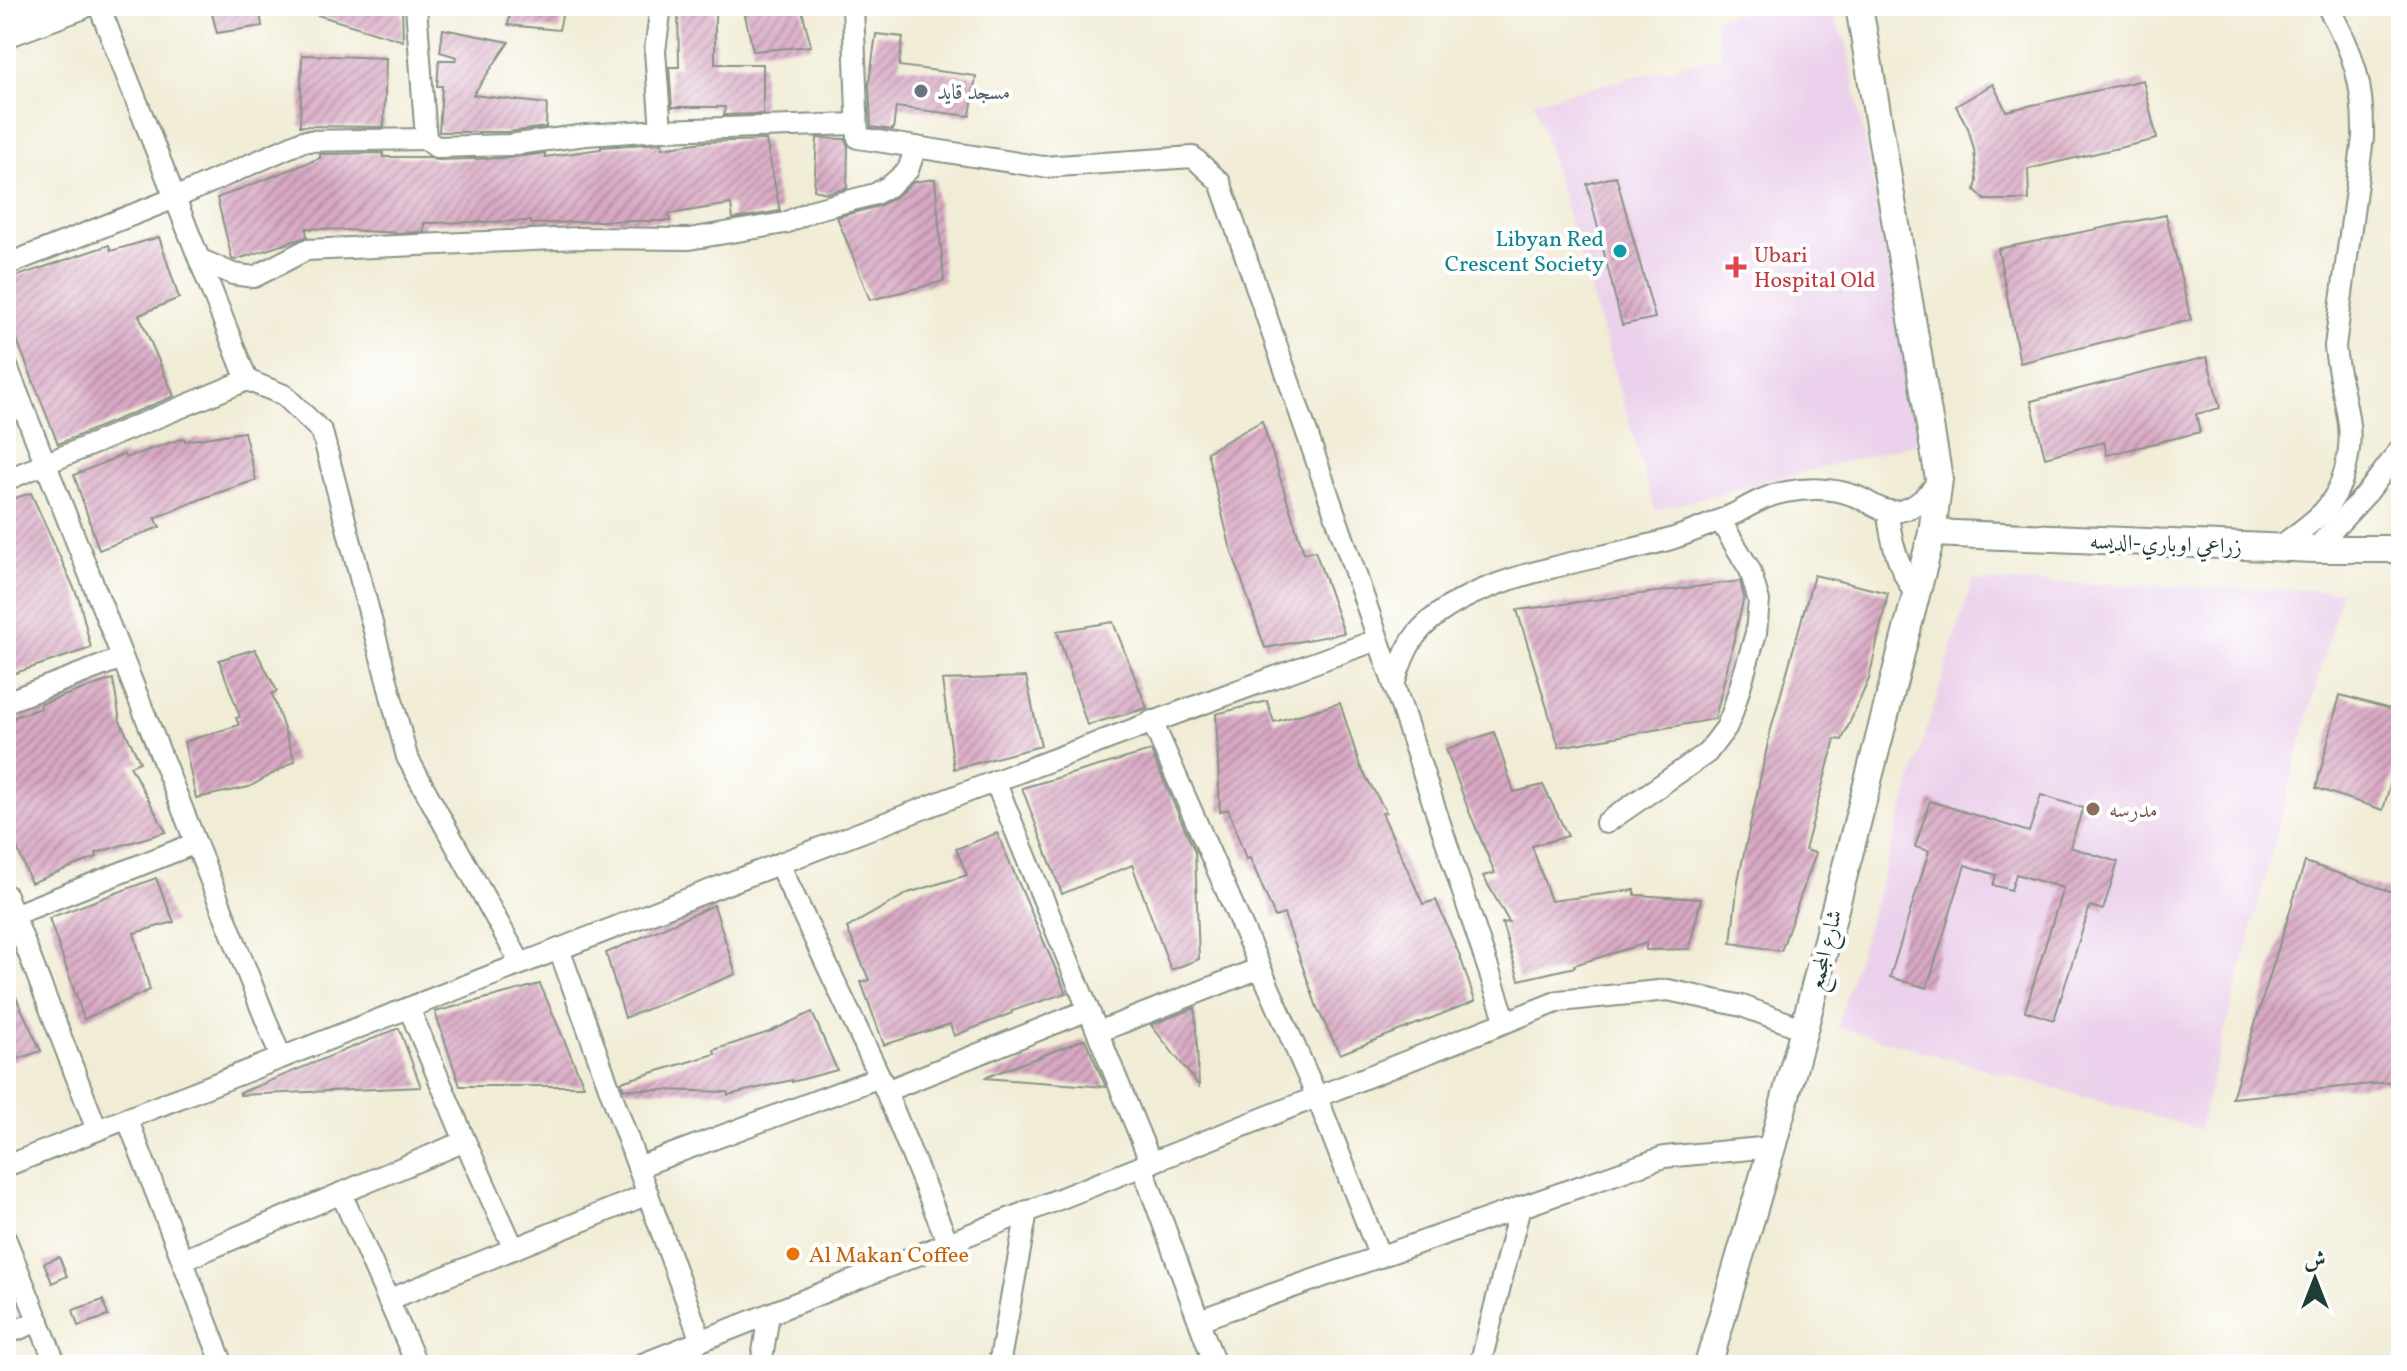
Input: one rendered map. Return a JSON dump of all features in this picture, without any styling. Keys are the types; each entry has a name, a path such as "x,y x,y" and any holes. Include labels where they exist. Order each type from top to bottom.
{"street":[{"path":"6,11 19,6"},
{"path":"6,34 81,6"},
{"path":"99,6 247,380"},
{"path":"416,6 426,139"},
{"path":"661,6 655,51 661,130"},
{"path":"853,6 858,138 1043,167 1193,157 1220,182 1394,685 1506,1022"},
{"path":"2279,547 2325,510 2345,471 2349,449 2350,427 2335,346 2364,114 2356,65 2347,41 2327,6"},
{"name":"شارع المجمع","path":"1708,1365 1804,1029 1932,533 1939,479 1865,8"},
{"path":"6,265 175,198 303,141 426,139 436,147 509,145 661,130 857,124"},
{"path":"199,259 233,274 254,277 306,250 578,238 689,239 785,223 814,210 875,194 908,170 916,147"},
{"path":"6,364 281,1058"},
{"path":"6,480 247,380 284,395 322,432 407,757 521,964"},
{"path":"2315,549 2368,492 2401,448"},
{"path":"1394,685 1402,659 1415,636 1434,617 1457,602 1529,575 1674,538 1784,492 1830,490 1852,495 1888,511 1901,510 1924,499 1939,479"},
{"path":"1888,511 1893,547 1915,594"},
{"path":"1606,823 1707,753 1726,728 1732,714 1756,633 1759,601 1750,570 1720,520"},
{"name":"زراعي اوباري-الديسه","path":"1932,533 2315,549 2401,549"},
{"path":"6,1166 995,781 1377,640"},
{"path":"6,702 122,658"},
{"path":"1152,721 1317,1097 1380,1257"},
{"path":"995,781 1098,1032 1215,1365"},
{"path":"10,916 196,843"},
{"path":"779,864 883,1084 948,1243"},
{"path":"6,895 10,916 97,1130"},
{"path":"559,949 701,1341"},
{"path":"1098,1032 1260,968"},
{"path":"640,1365 1559,1001 1668,990 1742,1006 1804,1029"},
{"path":"409,1008 514,1249"},
{"path":"638,1167 1088,1010"},
{"path":"127,1118 221,1364"},
{"path":"183,1260 465,1141"},
{"path":"1199,1320 1664,1157 1772,1147"},
{"path":"341,1193 417,1365"},
{"path":"388,1300 648,1194"},
{"path":"1480,1365 1520,1207"},
{"path":"999,1365 1027,1211"},
{"path":"6,1240 56,1365"},
{"path":"761,1365 769,1314"},
{"path":"6,1334 39,1321"}],"shaded area":[{"name":"Ubari Hospital Old","path":"1791,6 1818,8 1833,18 1846,41 1920,433 1914,444 1655,510 1534,101 1721,56 1713,18"},
{"name":"مدرسه","path":"1972,581 2341,591 2199,1129 1837,1027"}],"building":[{"path":"210,6 259,6 262,26 217,33"},
{"path":"301,6 402,6 403,41 301,10"},
{"path":"511,6 564,6 559,30 508,25"},
{"path":"678,6 715,6 715,64 763,64 763,114 724,115 725,107 672,107 669,67 679,67"},
{"path":"743,6 801,6 811,46 753,51"},
{"path":"443,29 509,42 473,95 547,104 546,127 508,132 439,132 442,86 437,86 439,60 456,60 457,57 440,52"},
{"name":"مسجد قايد","path":"876,34 903,37 899,66 976,76 970,116 896,107 893,130 871,127 869,84"},
{"path":"302,55 386,58 384,127 300,126"},
{"path":"2143,80 2157,139 2028,169 2029,200 1985,200 1975,190 1974,150 1968,128 1956,106 1993,84 2006,111"},
{"path":"817,138 845,139 848,146 847,188 827,193 814,190"},
{"path":"766,140 780,211 733,219 731,204 669,214 670,221 424,223 424,232 401,233 306,228 307,237 235,260 232,259 217,198 320,158 320,154 383,153 383,157 428,157 436,160 509,158 545,153 545,157 601,147 662,143 662,148 703,142"},
{"name":"Libyan Red Crescent Society","path":"1616,176 1655,318 1622,325 1587,184"},
{"path":"935,179 944,281 870,300 837,217 879,206 914,182"},
{"path":"2166,215 2191,320 2020,363 1998,249"},
{"path":"159,237 179,298 139,315 174,396 58,444 6,312 6,280 109,245 111,251"},
{"path":"2207,357 2220,408 2196,414 2200,432 2107,455 2104,442 2045,457 2031,401"},
{"path":"1262,421 1304,553 1315,551 1344,633 1265,648 1230,546 1207,452"},
{"path":"244,432 256,480 155,518 160,527 99,550 74,475 124,454 125,458 184,438 185,441"},
{"path":"31,493 79,599 91,648 6,676 6,501"},
{"path":"1814,575 1888,593 1869,679 1842,740 1835,739 1805,850 1816,853 1781,951 1731,943 1738,881 1771,729"},
{"path":"1740,581 1744,597 1715,719 1559,747 1517,610"},
{"path":"1113,622 1147,708 1087,725 1057,631"},
{"path":"255,649 277,691 272,694 295,761 249,787 196,798 184,742 239,725 236,718 240,717 219,660"},
{"path":"1026,677 1041,746 954,769 942,680"},
{"path":"113,679 120,721 140,762 130,766 166,832 96,853 97,857 31,883 6,819 6,720 41,708 40,704"},
{"path":"2340,695 2401,712 2401,747 2383,810 2316,788"},
{"path":"1267,701 1274,722 1340,703 1360,766 1386,812 1382,813 1423,904 1436,900 1475,1001 1340,1054 1318,1010 1284,914 1275,917 1250,858 1246,859 1228,809 1220,812 1216,714"},
{"path":"1494,732 1514,792 1543,785 1568,836 1532,846 1551,901 1635,890 1635,895 1701,899 1689,949 1646,950 1646,943 1575,967 1519,980 1502,923 1509,922 1483,876 1495,873 1446,749"},
{"path":"1151,751 1195,852 1199,959 1171,970 1132,865 1062,894 1022,788"},
{"path":"2041,795 2083,808 2070,847 2118,862 2103,910 2090,906 2054,1020 2025,1011 2063,888 2016,874 2011,890 1993,885 1996,875 1965,865 1927,988 1890,977 1929,851 1915,847 1930,801 2029,832"},
{"path":"997,833 1066,993 1012,1011 954,1036 950,1024 884,1045 861,982 869,980 847,928 908,893 967,875 956,849"},
{"path":"2305,862 2401,895 2401,998 2396,1016 2401,1017 2401,1081 2232,1098"},
{"path":"156,878 174,922 134,933 150,990 84,1019 49,918"},
{"path":"714,905 736,974 625,1018 606,953"},
{"path":"6,976 41,1051 6,1063"},
{"path":"540,984 584,1086 460,1086 435,1012"},
{"path":"1195,1008 1199,1086 1151,1025"},
{"path":"812,1012 837,1070 728,1095 727,1092 624,1089 621,1082 715,1054 714,1050 769,1032"},
{"path":"399,1028 421,1087 240,1095 240,1093"},
{"path":"1085,1039 1106,1087 984,1078"},
{"path":"59,1257 67,1276 52,1283 44,1263"},
{"path":"103,1300 108,1316 78,1326 73,1310"}],"place":[{"name":"مسجد قايد","path":"921,91"},
{"name":"Libyan Red Crescent Society","path":"1620,251"},
{"name":"Ubari Hospital Old","path":"1736,267"},
{"name":"مدرسه","path":"2093,809"},
{"name":"Al Makan Coffee","path":"793,1254"}]}
